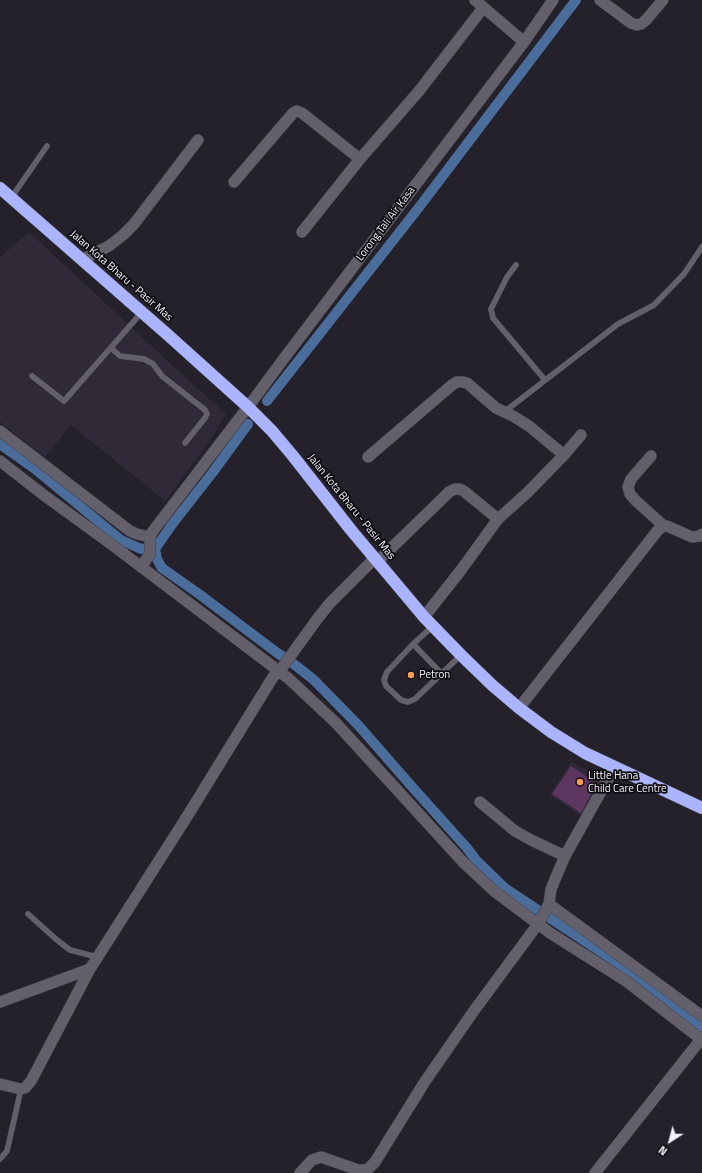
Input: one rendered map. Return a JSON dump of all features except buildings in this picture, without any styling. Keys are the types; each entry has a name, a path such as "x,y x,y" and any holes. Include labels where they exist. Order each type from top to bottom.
{"highway":[{"name":"Jalan Kota Bharu - Pasir Mas","path":"0,188 83,259 272,430 424,617 492,685 551,732 585,753 614,768 702,808"}],"street":[{"path":"475,0 524,42"},
{"name":"Lorong Tali Air Kasa","path":"150,537 524,42 553,0"},
{"path":"600,0 631,23 637,25 646,20 663,0"},
{"path":"302,232 360,158 419,91 483,8"},
{"path":"234,182 293,112 297,111 302,112 360,158"},
{"path":"83,259 109,246 134,224 198,140"},
{"path":"368,457 457,382 467,383 488,403 530,426 564,455"},
{"path":"0,431 120,523 137,534 150,537 145,561"},
{"path":"424,617 461,570 498,519 564,455 581,435"},
{"path":"651,456 631,479 628,486 630,494 664,526 692,537 700,536 702,534"},
{"path":"0,461 45,496 145,561 281,669 336,723 479,878 519,911 539,921 626,981 702,1039 595,1173"},
{"path":"0,1084 21,1089 25,1088 31,1081 90,969 188,815 273,677 281,669 318,618 353,579 449,492 455,489 460,489 498,519"},
{"path":"519,708 658,530 664,526"},
{"path":"300,1173 312,1160 321,1157 358,1170 363,1170 371,1166 442,1057 539,921 548,905 551,889 565,856 614,768"},
{"path":"480,802 515,831 565,856"},
{"path":"548,905 702,1016"},
{"path":"0,1002 90,969"}],"lane":[{"path":"11,198 47,146"},
{"path":"503,412 618,324 654,305 684,274 702,247"},
{"path":"516,265 507,277 491,309 493,318 545,380"},
{"path":"32,376 64,401 142,312"},
{"path":"110,348 120,356 144,359 153,364 162,376 205,410 207,414 205,418 185,443"},
{"path":"433,626 387,672 384,680 386,686 401,700 408,702 415,699 461,655"},
{"path":"414,644 441,673"},
{"path":"28,914 70,950 98,958"},
{"path":"0,1159 7,1151 21,1089"}],"shaded area":[{"path":"29,232 226,414 210,441 165,501 71,425 45,457 0,422 0,257"},
{"path":"571,762 605,779 583,817 550,795"}],"waterway":[{"path":"267,401 420,206 576,0"},
{"path":"170,527 248,424"},
{"path":"0,444 35,469 121,540 141,549 148,548"},
{"path":"173,523 155,549 157,559 162,568 314,680 359,726 476,860 506,889 618,963 702,1027"}],"place":[{"name":"Petron","path":"411,675"},
{"name":"Little Hana Child Care Centre","path":"580,782"}]}
